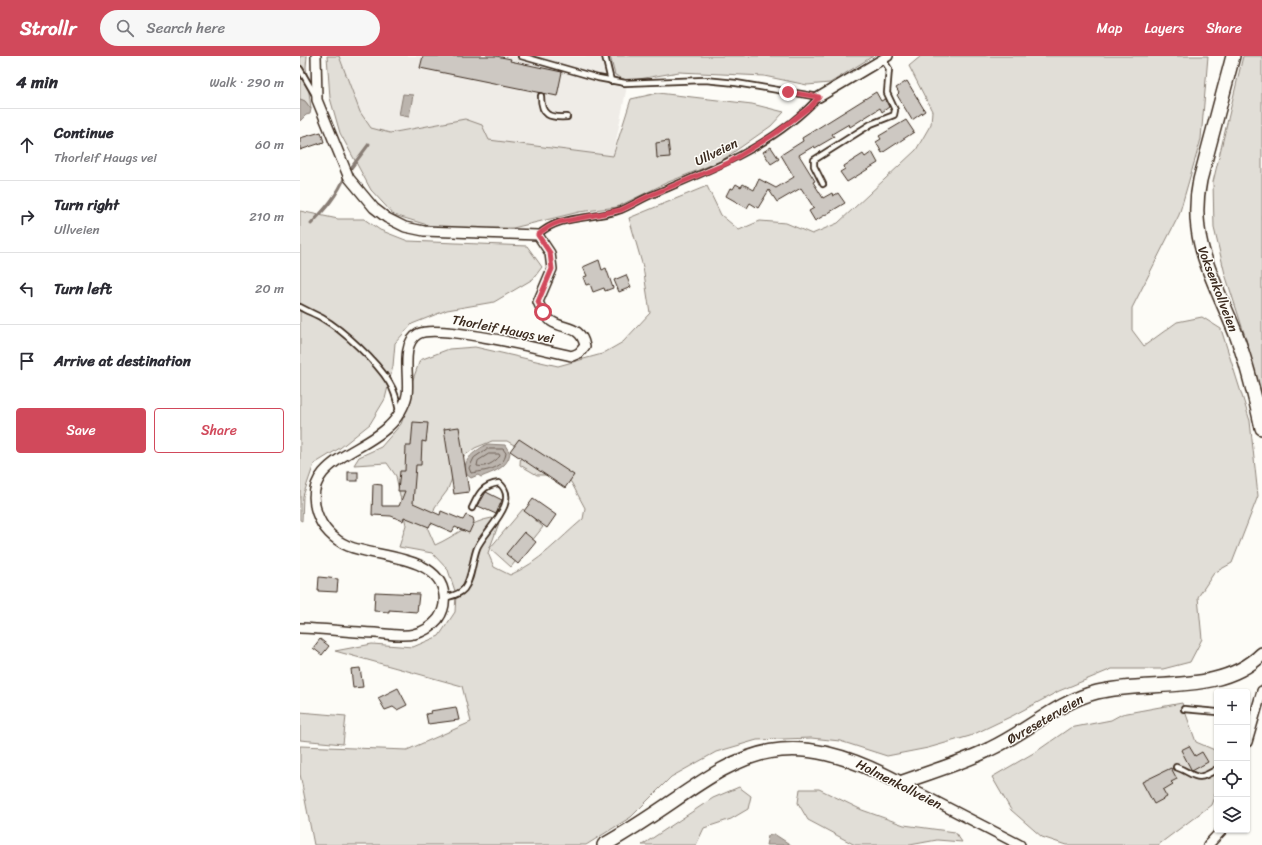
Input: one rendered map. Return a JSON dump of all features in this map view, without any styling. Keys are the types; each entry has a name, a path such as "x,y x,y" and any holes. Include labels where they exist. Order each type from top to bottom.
{"main road":[{"name":"Voksenkollveien","path":"1233,56 1200,180 1196,220 1198,238 1245,363 1262,428"},
{"name":"Øvreseterveien","path":"900,783 990,749 1065,704 1086,695 1118,688 1219,678 1239,671 1262,654"},
{"name":"Holmenkollveien","path":"604,845 645,821 717,772 740,760 765,752 792,749 834,755 868,767 900,783"}],"street":[{"path":"316,56 318,100 334,145 349,178 374,208 387,218 405,227 424,231 538,235"},
{"name":"Ullveien","path":"819,97 885,58"},
{"name":"Thorleif Haugs vei","path":"444,598 440,583 431,571 413,563 348,546 328,531 316,513 313,492 322,472 338,459 374,438 390,426 399,413 407,397 408,347 413,338 418,334 435,330 456,332 572,356 579,353 585,346 583,337 576,331 552,321 543,312 538,302 552,269 550,253 538,235"},
{"path":"300,628 395,635 416,634 429,628 439,617 444,598"},
{"path":"1251,716 1262,691"},
{"name":"Holmenkollveien","path":"900,783 1020,845"},
{"path":"1212,843 1220,833"}],"lane":[{"path":"521,56 584,75 625,83 706,80 736,83 819,97"},
{"path":"605,56 611,81"},
{"path":"823,184 814,166 814,160 871,124 894,115 895,110 887,93 889,68 885,58"},
{"path":"300,69 318,100"},
{"path":"541,96 542,106 546,114 553,118 567,117"},
{"name":"Ullveien","path":"538,235 553,224 621,210 651,195 728,163 773,135 810,107 819,97"},
{"path":"300,307 323,318 346,336 380,370 389,382 397,398 399,413"},
{"path":"444,598 459,594 465,589 477,547 499,517 507,495 505,488 499,483 490,484 480,492 472,508"},
{"path":"1184,709 1214,712"},
{"path":"1176,767 1197,778 1214,771"}],"shaded area":[{"path":"300,56 307,56 306,67 311,109 305,101 300,99"},
{"path":"327,56 339,56 360,112 371,128 390,133 465,119 482,125 489,140 613,156 631,99 658,93 752,104 784,112 771,126 721,161 666,183 617,207 579,212 513,228 476,229 431,226 394,215 371,190 340,133 330,98"},
{"path":"339,56 610,56 615,75 628,81 613,156 489,140 482,125 414,128 390,133 371,128 360,112"},
{"path":"610,56 873,56 830,83 807,85 764,76 679,72 628,81 615,75"},
{"path":"921,56 1208,56 1201,139 1179,215 1132,308 1132,330 1144,346 1177,322 1202,317 1221,329 1250,421 1258,496 1232,563 1214,573 1198,597 1202,639 1190,662 1163,669 1112,669 1059,691 970,736 928,748 887,756 840,741 811,738 757,740 716,752 671,777 631,817 586,845 314,845 300,774 300,746 407,750 471,722 462,686 335,651 372,644 413,647 439,636 455,612 456,594 448,570 432,553 399,547 406,525 396,476 387,463 354,465 359,457 381,447 401,424 410,400 412,382 420,360 449,349 475,347 558,366 602,354 623,342 650,313 643,267 629,218 707,186 721,215 739,230 760,221 786,223 812,234 838,223 916,150 931,124 932,111 909,66","holes":["492,441 507,441 521,449 520,465 537,475 559,475 571,482 585,508 583,519 557,543 531,564 510,575 494,567 488,553 499,523 492,518 477,522 435,545 428,529 435,507 447,491 460,459 475,448"]},
{"path":"1243,56 1262,56 1262,396 1225,274 1214,228 1213,182"},
{"path":"300,211 338,219 364,219 380,230 408,241 527,246 542,267 533,279 494,302 447,310 412,324 395,343 393,366 385,399 370,424 340,448 314,464 303,496 302,521 300,520"},
{"path":"523,509 543,527 511,567 490,548"},
{"path":"1182,703 1196,742 1214,750 1214,797 1211,805 1158,845 1066,845 1042,837 1011,810 992,777 1037,751 1070,728 1111,720 1122,714"},
{"path":"300,712 346,716 343,744 300,740"},
{"path":"739,787 751,796 748,809 731,819 704,828 696,845 642,845 713,798"},
{"path":"800,789 819,789 862,810 904,825 955,832 962,842 937,840 910,845 855,845 808,820 798,803"}],"water":[{"path":"403,94 413,95 409,117 399,115"},
{"path":"300,99 305,101 311,109 310,114 306,115 300,121"},
{"path":"487,444 505,445 510,453 509,458 499,469 481,477 478,475 471,478 466,474 466,464 470,456"},
{"path":"774,834 791,845 766,845 768,836"}],"building":[{"path":"423,56 496,56 511,59 510,61 562,72 557,96 420,68"},
{"path":"907,81 925,111 912,120 897,95 899,93 896,88"},
{"path":"876,92 881,101 885,99 889,107 882,112 880,108 850,127 849,124 832,134 834,137 799,155 815,181 813,182 823,198 832,193 833,196 838,193 845,203 815,221 809,211 814,208 801,188 777,202 769,190 758,208 750,203 747,208 726,196 730,188 733,189 736,184 741,187 743,184 754,190 759,179 776,188 794,177 781,155 803,141 802,138"},
{"path":"906,120 914,132 882,153 876,142 881,139 879,136"},
{"path":"321,132 324,142 300,150 300,138"},
{"path":"668,141 670,157 657,158 656,143"},
{"path":"771,147 779,159 771,164 763,152"},
{"path":"872,152 878,163 847,182 840,172 845,169 844,166 863,154 865,157"},
{"path":"599,260 602,270 606,268 613,288 605,291 604,288 593,292 590,284 586,285 583,277 587,276 583,267"},
{"path":"626,275 631,287 619,292 614,280"},
{"path":"413,422 428,423 426,442 422,441 421,465 416,465 413,503 440,515 441,511 463,520 466,515 473,518 474,522 469,533 455,527 452,532 431,523 429,527 404,517 403,521 391,516 372,515 373,484 382,485 382,506 399,506 405,491 398,491 400,471 405,471 406,446 411,446"},
{"path":"459,427 469,492 454,494 444,429"},
{"path":"519,439 574,475 565,488 510,451"},
{"path":"348,472 358,472 358,481 348,481"},
{"path":"486,492 502,500 496,514 478,506"},
{"path":"533,499 556,515 547,528 524,511"},
{"path":"524,532 536,542 518,564 506,554"},
{"path":"319,577 338,579 337,592 318,591"},
{"path":"375,592 419,594 417,612 389,610 389,612 374,611"},
{"path":"320,639 329,646 322,655 313,648"},
{"path":"360,668 363,687 353,688 351,669"},
{"path":"398,688 407,705 397,710 393,707 385,710 378,698"},
{"path":"456,707 459,720 428,724 426,714 431,713 430,711"},
{"path":"1189,746 1195,756 1202,752 1208,762 1192,771 1181,750"},
{"path":"1171,768 1177,779 1171,782 1173,784 1163,790 1167,797 1154,804 1142,782"}],"waterway":[{"path":"351,168 369,144"},
{"path":"311,224 335,196 345,176"}],"route":[{"path":"543,312 538,302 552,269 550,253 538,235 550,225 621,210 651,195 736,159 773,135 810,107 819,97 788,92"}]}
